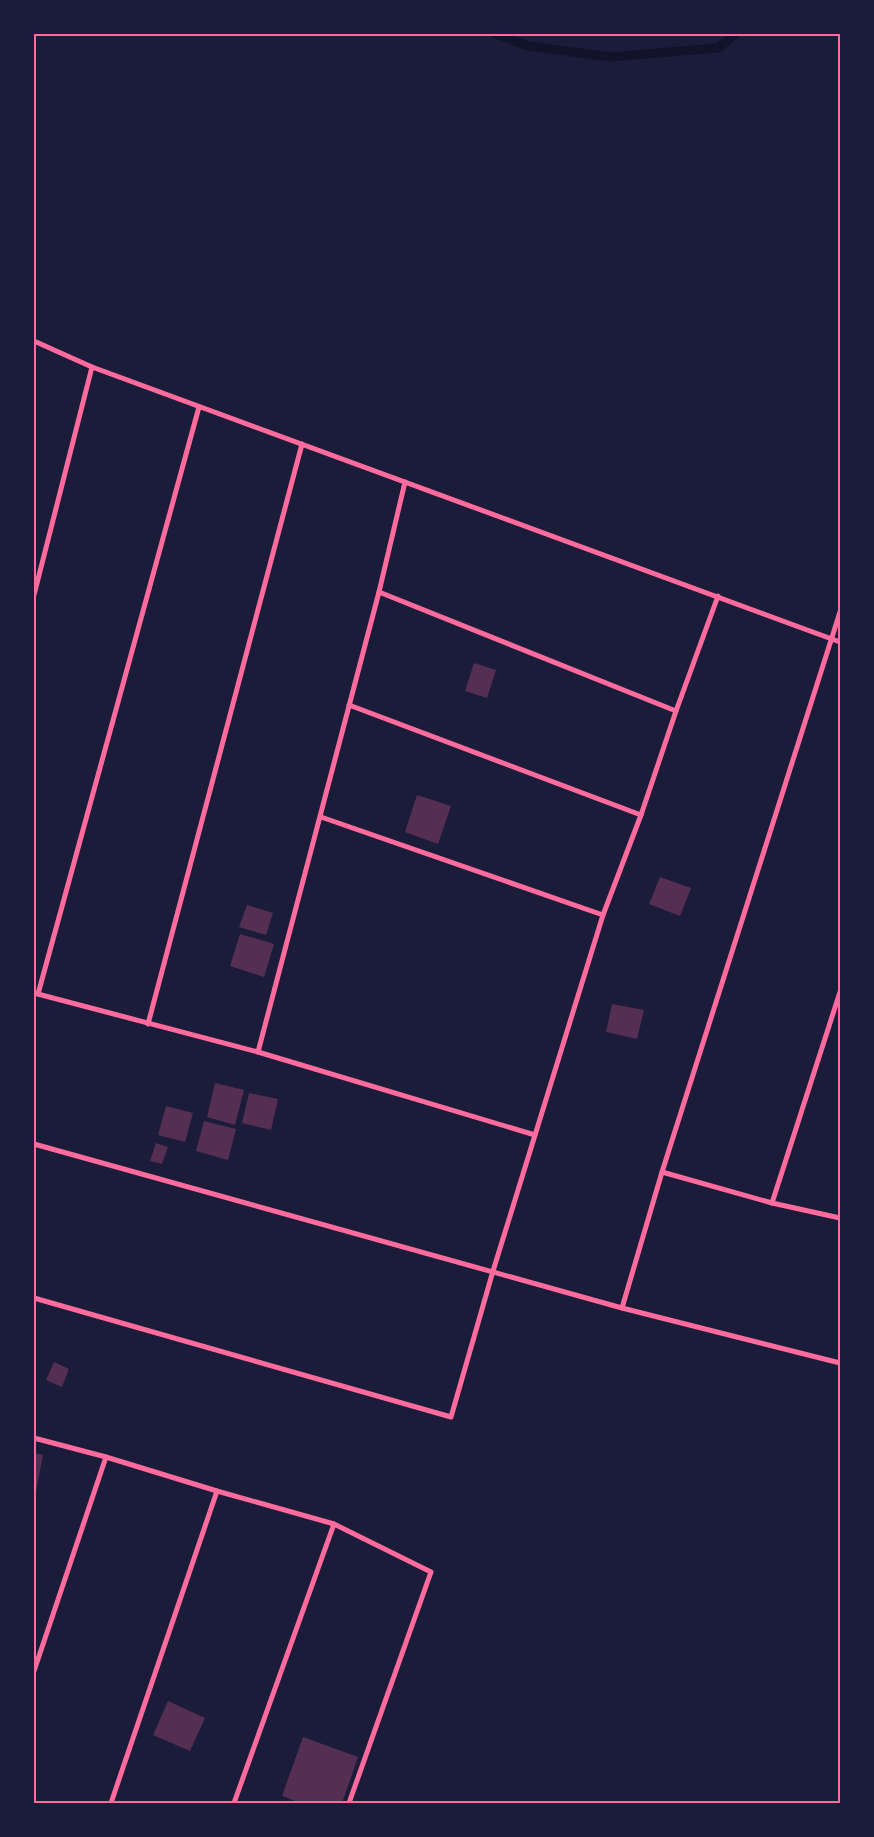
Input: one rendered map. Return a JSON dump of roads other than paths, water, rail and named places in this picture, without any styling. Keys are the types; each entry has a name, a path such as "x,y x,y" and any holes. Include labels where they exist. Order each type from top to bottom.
{"street":[{"path":"34,341 92,367 199,407 840,642"},
{"path":"34,595 92,367"},
{"path":"199,407 36,993 258,1052 535,1135"},
{"path":"148,1024 302,444"},
{"path":"258,1052 321,817 379,592 405,482"},
{"path":"379,592 676,711"},
{"path":"34,1298 451,1418 493,1271 603,915 641,815 718,596"},
{"path":"622,1308 662,1172 840,612"},
{"path":"349,705 641,815"},
{"path":"321,817 603,915"},
{"path":"772,1203 840,992"},
{"path":"34,1144 622,1308 840,1363"},
{"path":"662,1172 772,1203 840,1218"},
{"path":"34,1438 106,1457 334,1524 431,1572 349,1803"},
{"path":"34,1671 106,1457"},
{"path":"110,1803 217,1491"},
{"path":"234,1803 334,1524"}],"waterway":[{"path":"496,34 528,46 611,57 718,48 735,34"}]}
